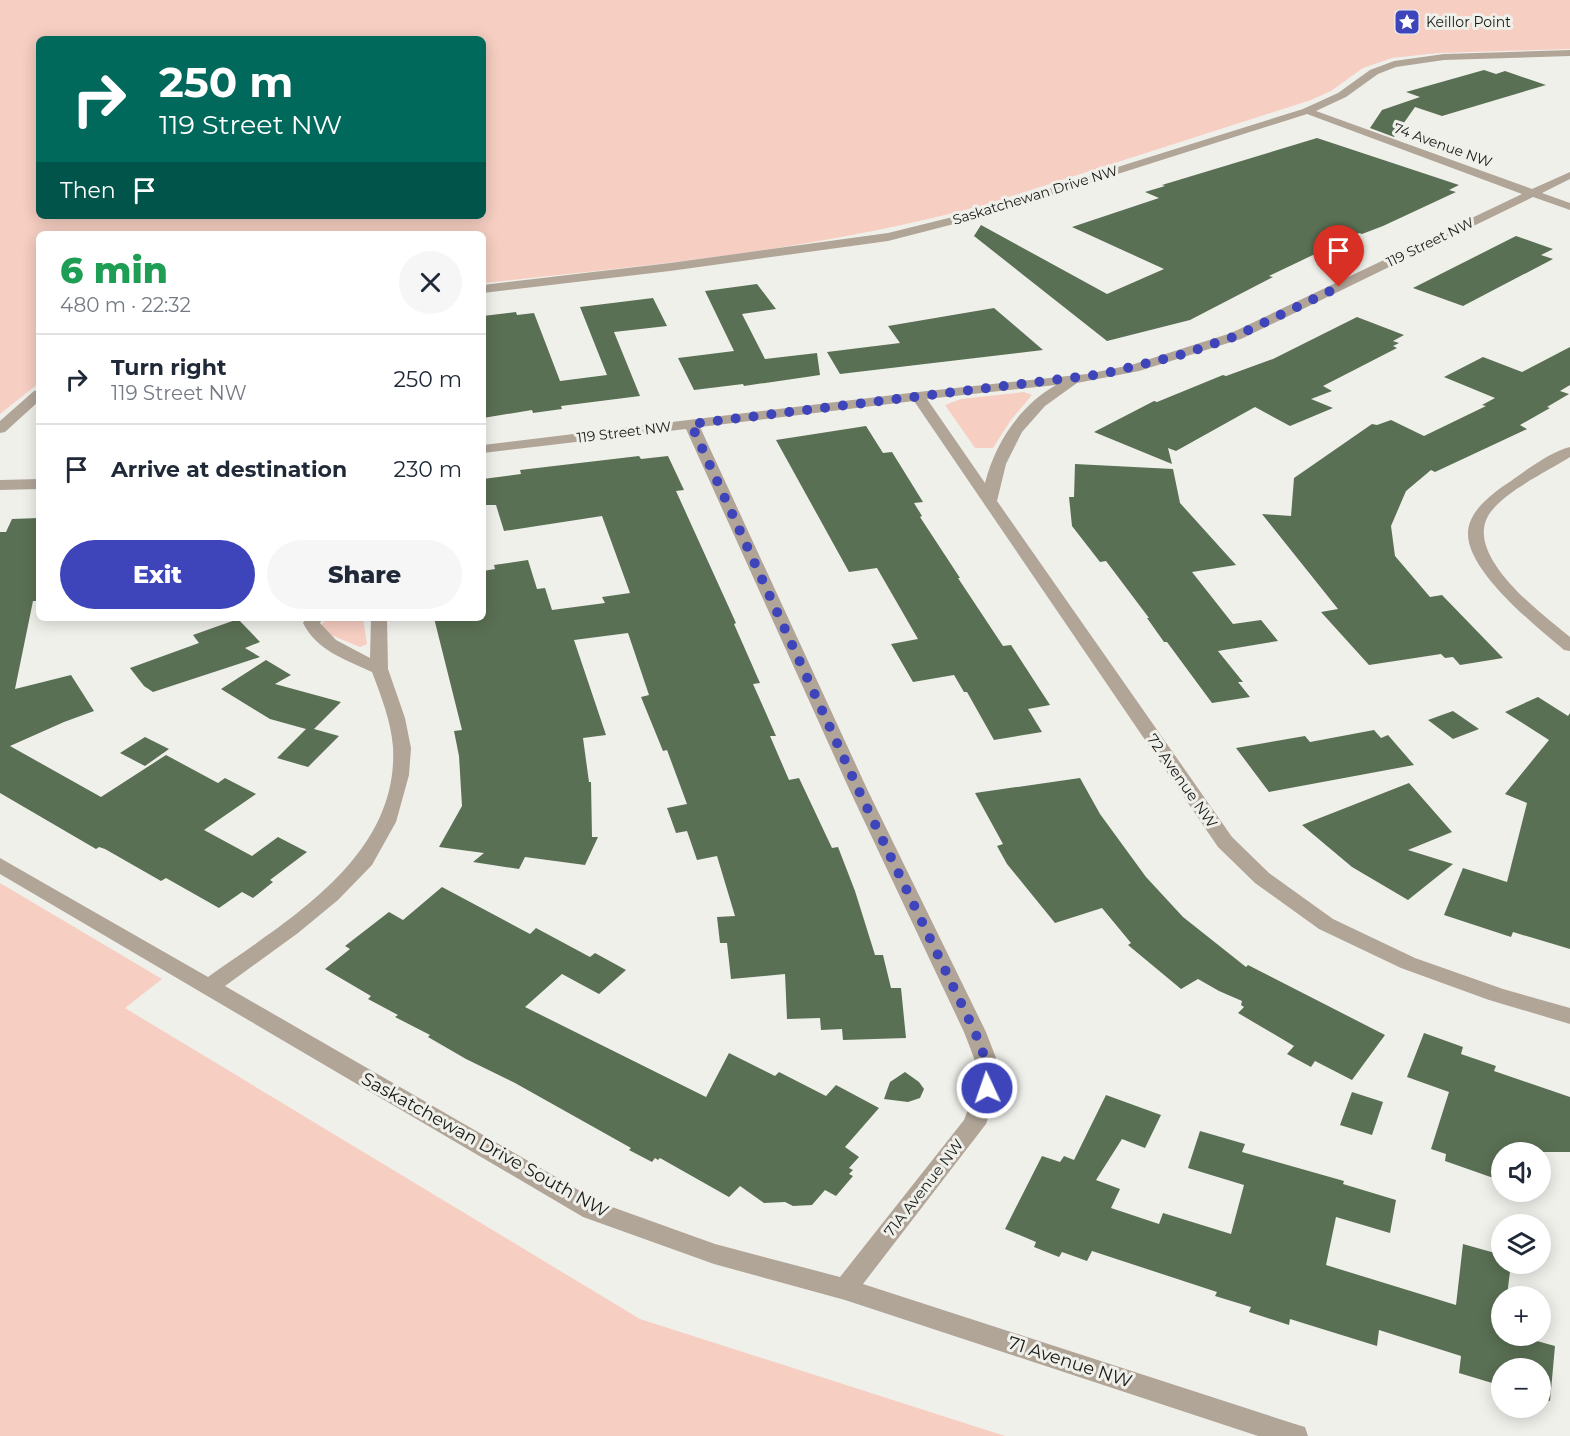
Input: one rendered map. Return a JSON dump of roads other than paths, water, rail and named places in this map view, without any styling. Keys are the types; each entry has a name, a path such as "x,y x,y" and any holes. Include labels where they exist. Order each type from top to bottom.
{"street":[{"name":"Saskatchewan Drive NW","path":"486,289 670,267 888,237 981,213 1307,111 1342,95 1374,72 1394,64 1444,57 1570,53"},
{"name":"74 Avenue NW","path":"1307,111 1570,207"},
{"name":"119 Street NW","path":"990,500 992,480 998,461 1020,427 1047,396 1066,385 1174,357 1236,336 1570,175"},
{"name":"119 Street NW","path":"486,449 918,396 1087,378"},
{"name":"72 Avenue NW","path":"918,396 1225,842 1262,878 1326,924 1408,963 1497,995 1570,1016"},
{"path":"0,429 36,397"},
{"name":"71A Avenue NW","path":"691,424 859,791 975,1032 985,1058 987,1088 974,1124 845,1288"},
{"path":"1570,451 1495,499 1479,518 1476,538 1484,562 1517,600 1570,646"},
{"path":"0,485 36,484"},
{"path":"313,621 313,629 321,637 379,669"},
{"path":"209,987 343,884 367,858 379,838 398,790 402,749 394,708 379,669 379,621"},
{"name":"Saskatchewan Drive South NW","path":"0,865 592,1210 714,1254 845,1288"},
{"name":"71 Avenue NW","path":"845,1288 1295,1436"}],"place":[{"name":"Keillor Point","path":"1407,22"}]}
